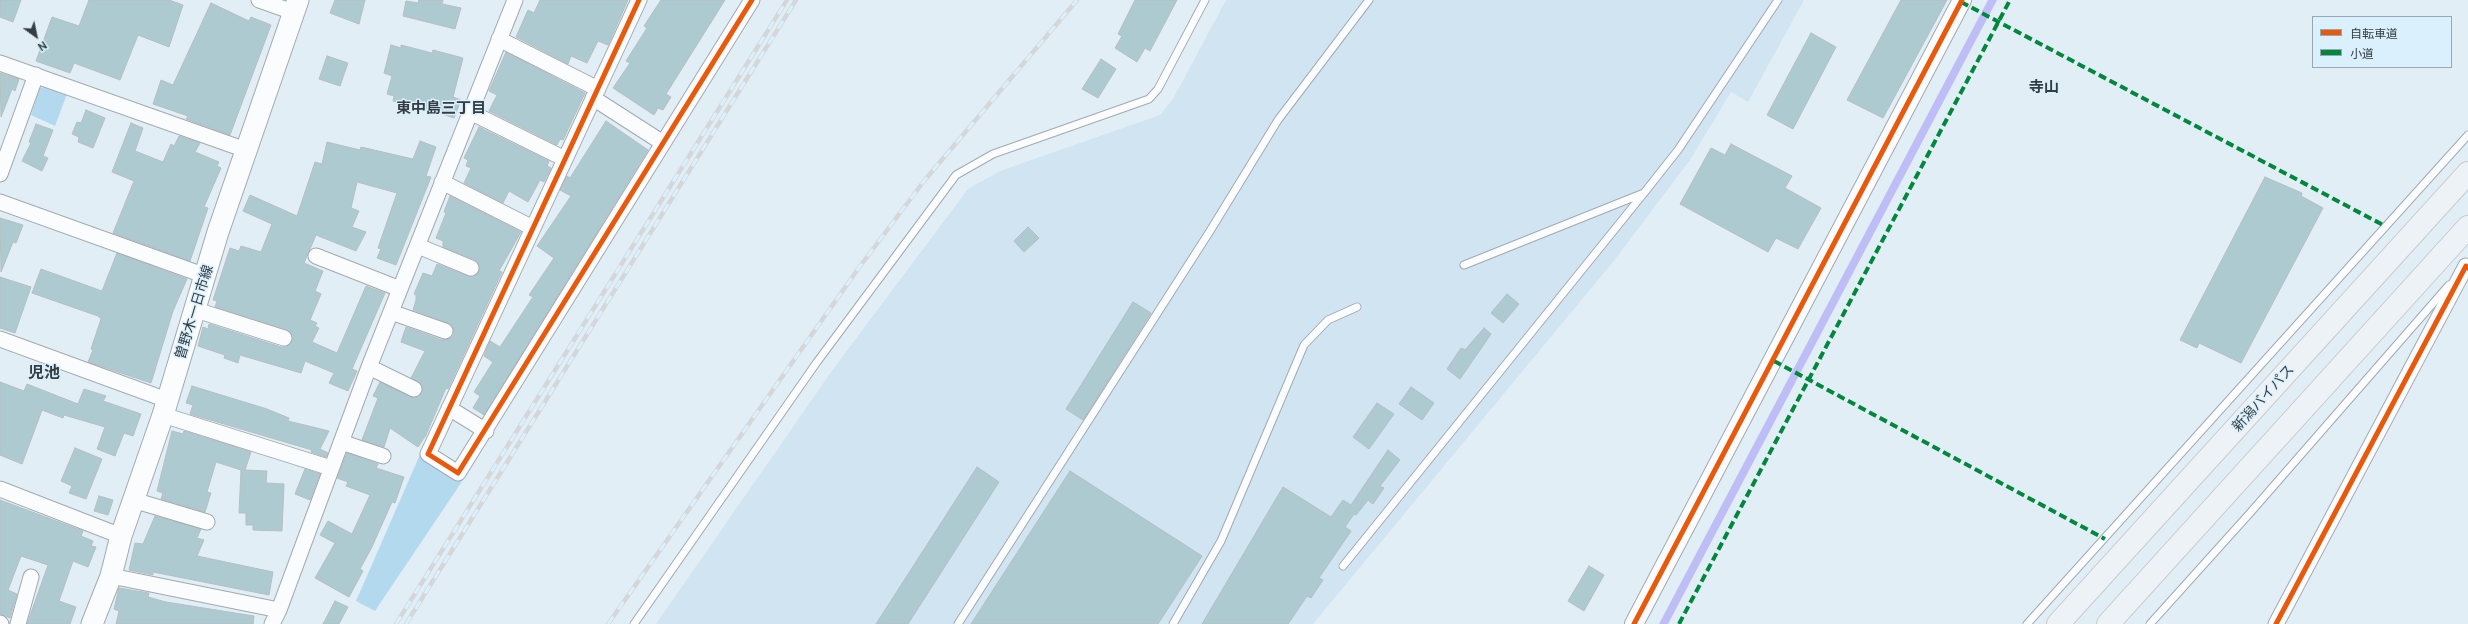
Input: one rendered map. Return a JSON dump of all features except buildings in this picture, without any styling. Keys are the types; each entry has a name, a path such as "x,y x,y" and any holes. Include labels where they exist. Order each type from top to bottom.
{"highway":[{"name":"新潟バイパス","path":"2058,624 2468,173"},
{"path":"2108,624 2468,228"}],"main road":[{"name":"曽野木一日市線","path":"92,624 111,576 121,536 196,310 218,232 296,6"}],"street":[{"path":"259,0 296,6"},
{"path":"272,624 279,610 369,367 515,0"},
{"path":"639,0 428,454 458,473 486,431 752,0"},
{"path":"1634,624 1962,0"},
{"path":"499,39 596,94 663,143"},
{"path":"0,63 246,150"},
{"path":"0,174 36,75"},
{"path":"470,112 565,159"},
{"path":"442,182 533,228"},
{"path":"0,202 206,276"},
{"path":"418,246 472,268"},
{"path":"316,256 400,289"},
{"path":"2276,624 2467,266"},
{"path":"196,310 284,338"},
{"path":"391,312 445,331"},
{"path":"0,339 165,407 331,468"},
{"path":"369,367 414,389"},
{"path":"449,408 486,431"},
{"path":"341,442 383,456"},
{"path":"0,489 121,536"},
{"path":"133,500 207,522"},
{"path":"111,576 279,610"},
{"path":"18,624 30,577"}],"lane":[{"path":"634,624 817,362 936,198 956,175 993,154 1149,99 1158,89 1205,0"},
{"path":"958,624 1210,231 1278,120 1369,0"},
{"path":"1343,566 1678,150 1778,0"},
{"path":"2027,624 2468,135"},
{"path":"1464,265 1644,193"},
{"path":"2150,624 2250,513 2467,266"},
{"path":"1172,624 1221,541 1304,345 1328,320 1357,307"}],"shaded area":[{"path":"1226,0 1804,0 1748,102 1731,92 1690,160 1613,262 1313,624 656,624 831,372 968,189 1000,171 1160,115 1173,99"},
{"path":"47,86 67,94 55,126 31,115 40,88"},
{"path":"422,450 465,477 375,611 356,601"}],"water":[{"path":"1988,0 1997,0 1668,624 1659,624"}],"railway":[{"path":"396,624 787,0"},
{"path":"406,624 796,0"},
{"path":"608,624 858,269 924,181 1077,0"}],"marked path":[{"path":"1679,624 2010,0"},
{"path":"1961,2 2385,226"},
{"path":"1774,361 2105,539"}],"cycle path":[{"path":"639,0 428,454 458,473 752,0"},
{"path":"1634,624 1962,0"},
{"path":"2276,624 2466,266 2468,268"}],"district":[{"name":"寺山","path":"2044,87"},
{"name":"東中島三丁目","path":"441,108"},
{"name":"児池","path":"44,373"}]}
